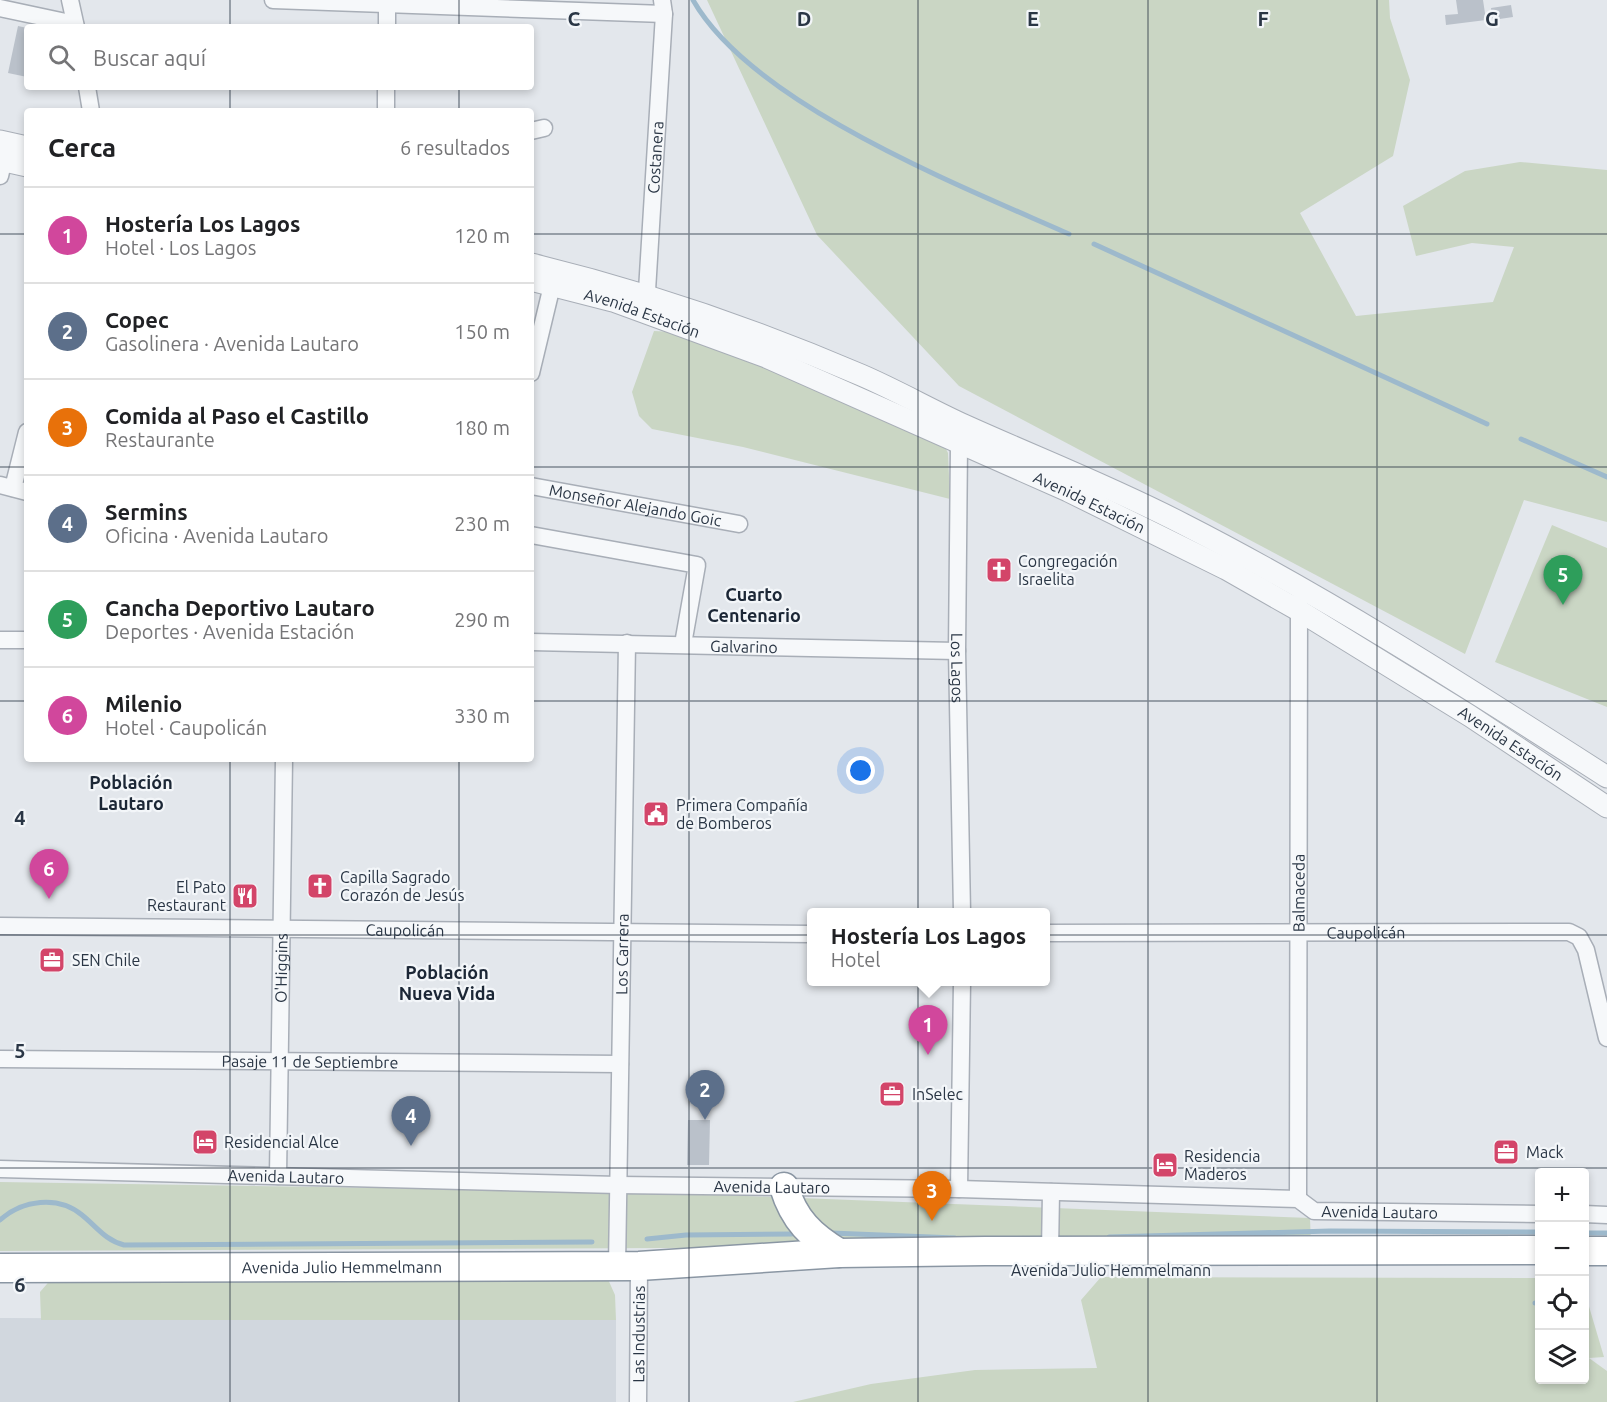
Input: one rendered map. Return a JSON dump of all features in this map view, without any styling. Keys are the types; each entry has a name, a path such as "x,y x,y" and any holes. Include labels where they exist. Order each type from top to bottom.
{"highway":[{"path":"784,1187 790,1206 802,1226 839,1253"},
{"name":"Avenida Julio Hemmelmann","path":"0,1268 628,1266 684,1265 725,1260 839,1253 1535,1250"},
{"path":"1589,1251 1607,1251"},
{"name":"Avenida Julio Hemmelmann","path":"684,1265 726,1272 1535,1269"},
{"path":"1589,1269 1607,1269"}],"street":[{"path":"70,0 75,24"},
{"path":"273,0 387,5 663,7"},
{"path":"387,5 387,24"},
{"name":"Costanera","path":"647,304 663,7"},
{"path":"0,8 67,24"},
{"path":"88,90 90,108"},
{"path":"386,90 386,108"},
{"path":"6,155 24,164"},
{"name":"Avenida Estación","path":"534,266 554,278 613,301 647,304 856,395 961,435 1090,478 1186,525 1300,588 1421,658 1607,777"},
{"path":"534,361 554,278"},
{"name":"Avenida Estación","path":"534,280 554,278"},
{"name":"Avenida Estación","path":"961,435 1226,569 1298,610 1410,679 1607,807"},
{"name":"Los Lagos","path":"961,435 957,651 962,908"},
{"path":"13,488 24,444"},
{"name":"Monseñor Alejando Goic","path":"534,487 739,525"},
{"path":"534,536 697,565 683,644"},
{"name":"Balmaceda","path":"1298,1199 1298,610 1300,588"},
{"path":"0,640 24,640"},
{"name":"Galvarino","path":"536,641 957,651"},
{"name":"Los Carrera","path":"627,643 618,1185 628,1266"},
{"path":"1410,679 1421,658"},
{"name":"O'Higgins","path":"278,1176 284,762"},
{"name":"Caupolicán","path":"0,926 807,934"},
{"name":"Caupolicán","path":"1050,933 1555,931 1579,937 1586,950 1603,1001"},
{"path":"960,1189 962,986"},
{"path":"1603,1001 1607,1038"},
{"name":"Pasaje 11 de Septiembre","path":"0,1059 620,1064"},
{"name":"Avenida Lautaro","path":"0,1169 618,1185 960,1189 1298,1199 1314,1210 1535,1214"},
{"path":"1050,1251 1051,1192"},
{"path":"1589,1214 1607,1215"},
{"name":"Las Industrias","path":"628,1266 638,1402"}],"shaded area":[{"path":"0,1318 616,1320 616,1402 0,1402"}],"green space":[{"path":"707,0 1389,0 1390,18 1410,80 1393,156 1300,213 1356,316 1493,302 1514,247 1472,243 1416,256 1403,206 1465,171 1520,162 1607,170 1607,522 1524,500 1465,654 959,386 817,235"},
{"path":"654,331 674,332 740,354 944,445 948,453 950,499 743,447 652,429 639,416 632,392"},
{"path":"1552,525 1607,548 1607,707 1495,662"},
{"path":"0,1182 645,1192 1310,1218 1311,1245 0,1251"},
{"path":"53,1277 607,1277 615,1295 616,1320 41,1320 40,1292"},
{"path":"1101,1277 1535,1278 1535,1384 1589,1384 1589,1358 1607,1371 1607,1402 793,1402 871,1384 975,1370 1097,1368 1081,1300"},
{"path":"1589,1306 1604,1357 1589,1358"}],"building":[{"path":"1456,0 1483,0 1486,20 1446,25 1445,15 1458,14"},
{"path":"1511,5 1513,17 1493,20 1491,8"},
{"path":"18,26 24,27 24,76 8,73"},
{"path":"688,1120 710,1120 709,1165 687,1165"}],"waterway":[{"path":"693,0 722,38 761,74 809,107 918,166 1069,234"},
{"path":"1094,244 1487,424"},
{"path":"1521,439 1607,477"},
{"path":"0,1220 29,1204 40,1202 62,1205 82,1215 101,1233 124,1245 592,1242"},
{"path":"1109,1237 1330,1231 1535,1232"},
{"path":"831,1233 955,1238"},
{"path":"1589,1233 1607,1233"},
{"path":"647,1239 686,1235 792,1234"}],"place":[{"name":"Congregación Israelita","path":"999,570"},
{"name":"Cancha Deportivo Lautaro","path":"1563,605"},
{"name":"Primera Compañía de Bomberos","path":"656,814"},
{"name":"Capilla Sagrado Corazón de Jesús","path":"320,886"},
{"name":"El Pato Restaurant","path":"245,896"},
{"name":"Milenio","path":"49,899"},
{"name":"SEN Chile","path":"52,960"},
{"name":"Hostería Los Lagos","path":"928,1055"},
{"name":"InSelec","path":"892,1094"},
{"name":"Copec","path":"705,1120"},
{"name":"Residencial Alce","path":"205,1142"},
{"name":"Sermins","path":"411,1146"},
{"name":"Mack","path":"1506,1152"},
{"name":"Residencia Maderos","path":"1165,1165"},
{"name":"Comida al Paso el Castillo","path":"932,1221"}],"district":[{"name":"Cuarto Centenario","path":"754,605"},
{"name":"Población Lautaro","path":"131,793"},
{"name":"Población Nueva Vida","path":"447,983"}]}
